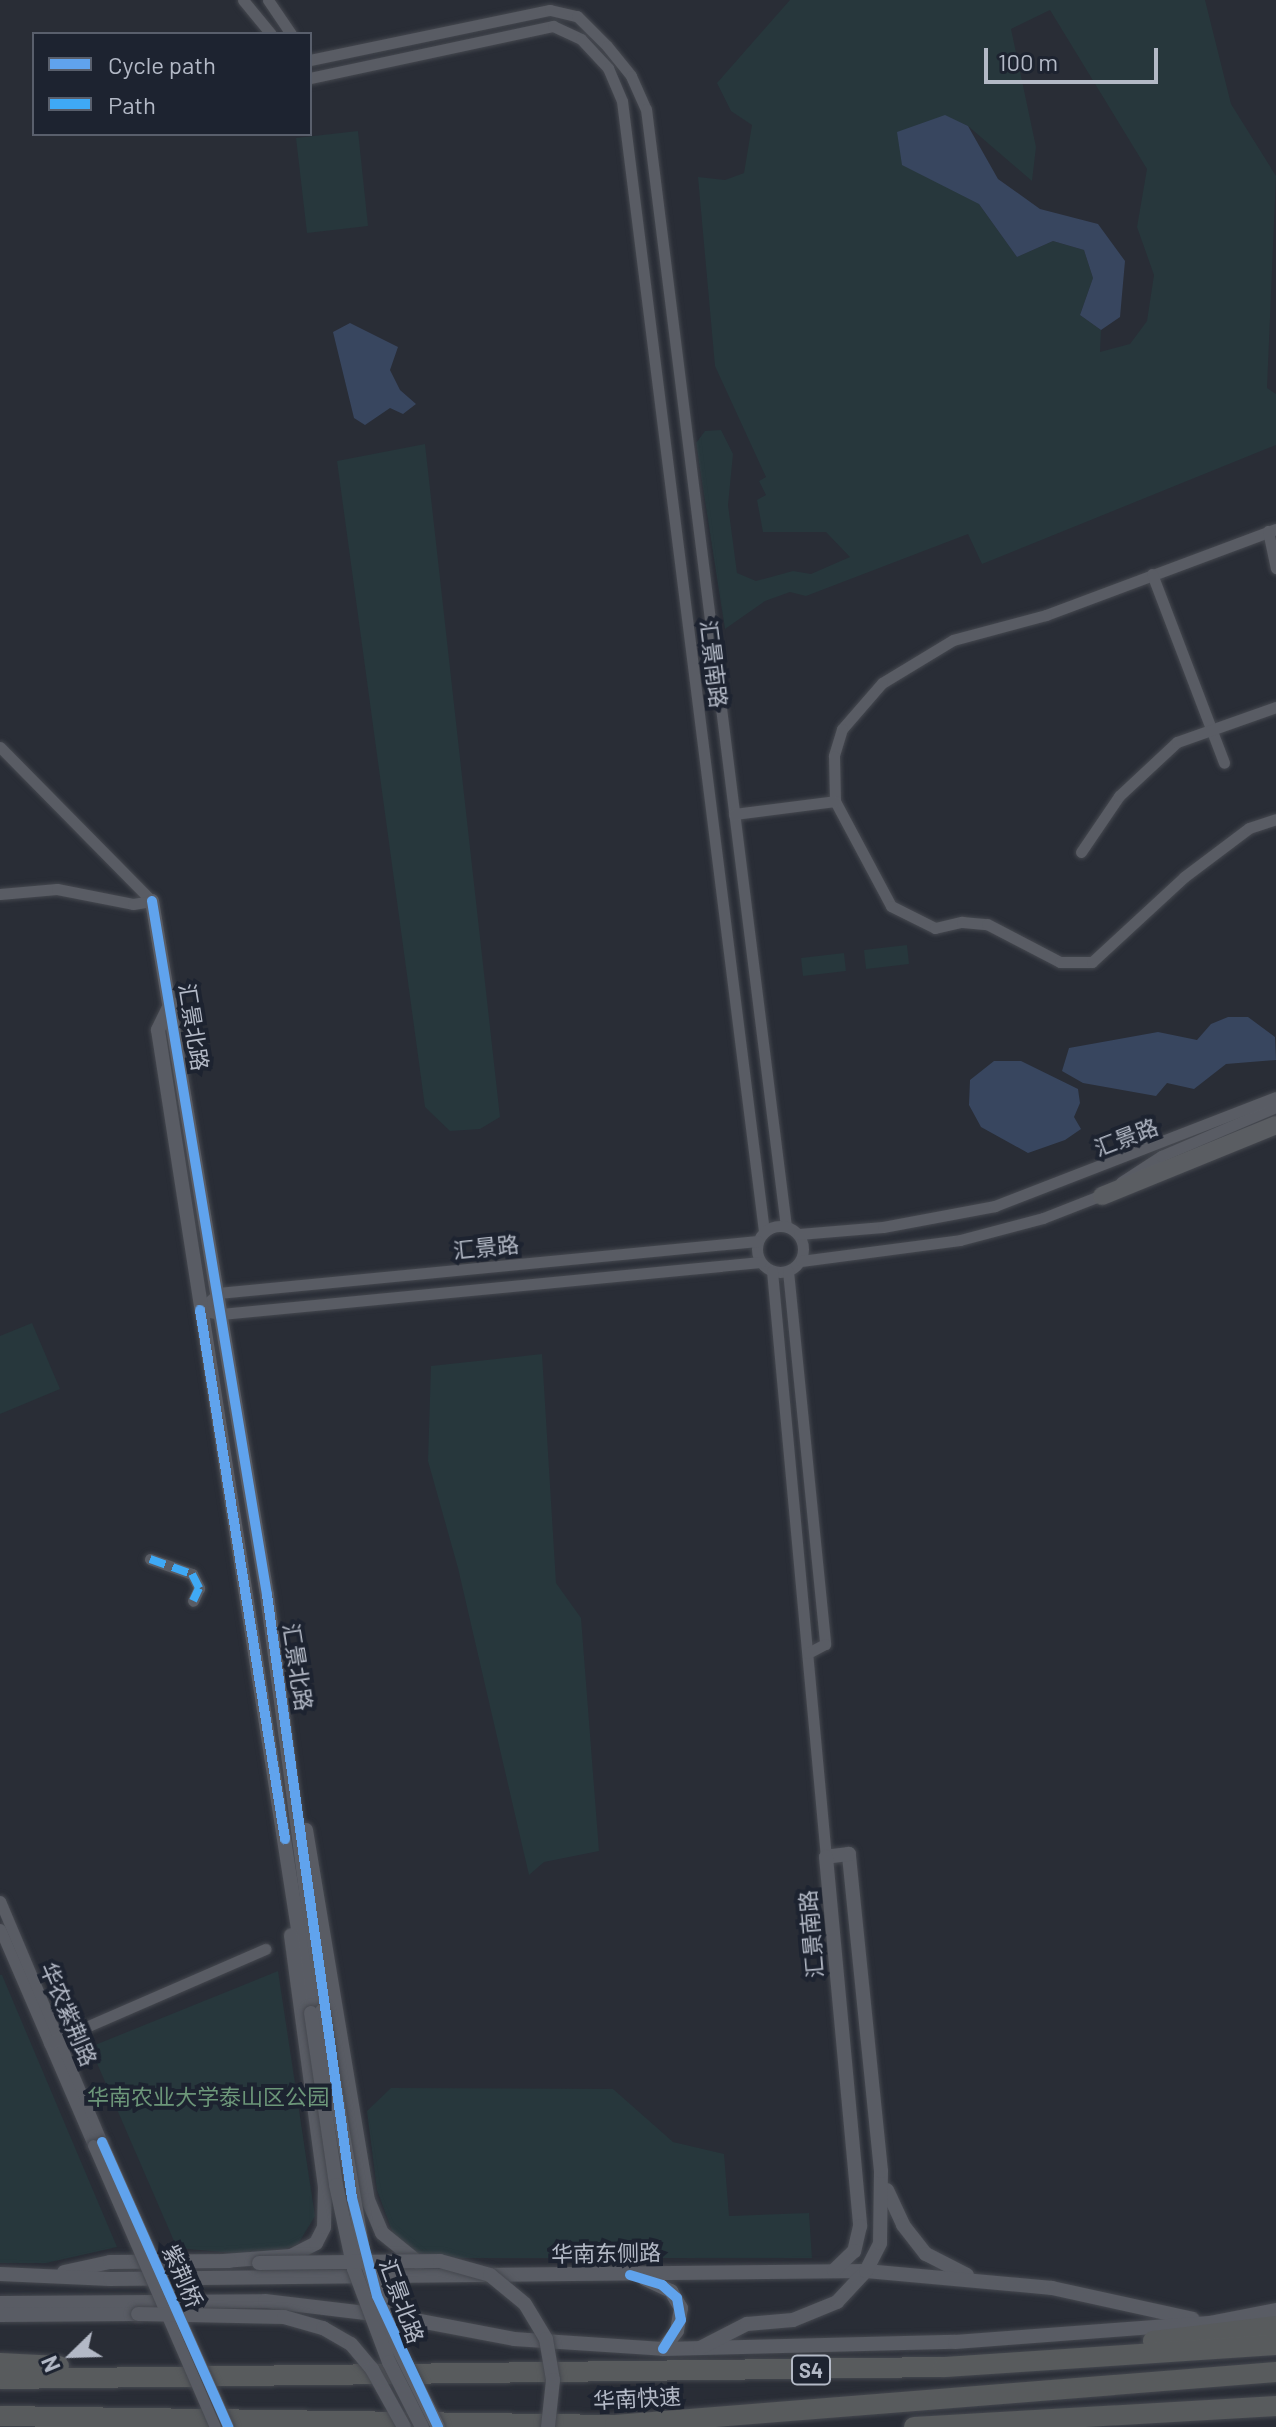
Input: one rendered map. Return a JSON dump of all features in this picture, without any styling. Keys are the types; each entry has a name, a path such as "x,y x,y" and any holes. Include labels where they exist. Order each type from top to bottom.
{"highway":[{"path":"1102,1196 1276,1125"},
{"path":"1108,2355 1163,2338 1276,2326"},
{"name":"华南快速","path":"0,2379 896,2368 1276,2345"},
{"path":"0,2363 242,2376"},
{"name":"华南快速","path":"0,2416 343,2424 615,2425 1276,2372"},
{"path":"914,2427 1276,2406"},
{"path":"254,2427 343,2424"},
{"path":"615,2425 690,2427"}],"street":[{"path":"243,0 269,32"},
{"path":"268,0 290,32"},
{"name":"汇景南路","path":"312,60 550,10 577,16 607,46 631,76 646,109 786,1226"},
{"name":"汇景南路","path":"312,78 553,26 581,39 608,68 622,101 761,1236"},
{"path":"1276,568 1272,530 1046,615 953,640 882,683 842,729 834,756 835,801 891,906 935,928 962,922 987,924 1060,962 1092,962 1184,877 1249,828 1276,819"},
{"path":"1152,574 1224,763"},
{"path":"1081,852 1093,828 1177,742 1276,707"},
{"path":"0,747 152,901"},
{"path":"734,814 835,801"},
{"path":"0,894 57,889 133,904 152,901"},
{"name":"汇景北路","path":"152,901 171,1002 292,1763 336,2185 354,2269 389,2362 422,2427"},
{"name":"汇景北路","path":"171,1002 158,1030 285,1839 316,2012 363,2251 395,2342 438,2427"},
{"name":"汇景路","path":"799,1234 883,1227 995,1206 1276,1097"},
{"path":"801,1261 804,1247 799,1234 786,1226 761,1236 761,1262 772,1271 788,1271 801,1261 960,1240 1102,1196 1161,1156 1276,1107"},
{"name":"汇景路","path":"218,1293 761,1236"},
{"name":"汇景路","path":"200,1310 221,1314 761,1262"},
{"name":"汇景南路","path":"772,1271 859,2210 854,2251 834,2270"},
{"path":"788,1271 825,1644 808,1653"},
{"path":"200,1310 218,1293"},
{"path":"150,1559 192,1574 199,1588 193,1601"},
{"path":"292,1763 373,2219 392,2244 413,2260 478,2277"},
{"path":"223,2261 291,2256 316,2243 324,2227 325,2187 288,1910 285,1839"},
{"name":"汇景南路","path":"826,1857 849,1854 881,2171"},
{"name":"华农紫荆路","path":"0,1901 9,1949"},
{"name":"华农紫荆路","path":"0,1929 97,2143"},
{"path":"53,2041 265,1949"},
{"name":"紫荆桥","path":"97,2143 215,2427"},
{"name":"紫荆桥","path":"97,2143 228,2427"},
{"path":"700,2348 747,2324 817,2313 837,2302 866,2271 883,2226 881,2171"},
{"path":"881,2171 903,2225 926,2254 953,2271 995,2283"},
{"path":"48,2275 110,2262 440,2261 490,2275 525,2304 546,2339 553,2380 548,2427"},
{"name":"华南东侧路","path":"0,2274 478,2277 866,2271 1052,2288 1209,2323"},
{"path":"630,2275 662,2285 677,2298 681,2320 663,2349"},
{"name":"华南东侧路","path":"0,2303 265,2301 399,2317 514,2339 663,2349 955,2342 1209,2323 1276,2310"},
{"path":"0,2315 284,2317 323,2328 351,2344 372,2369 404,2427"}],"green space":[{"path":"790,0 1205,0 1231,104 1276,176 1267,388 1276,394 1276,445 982,564 968,534 806,596 790,592 765,601 725,629 696,443 705,431 721,430 733,454 728,505 737,573 756,581 793,571 811,574 850,557 826,532 763,532 757,500 766,495 759,481 766,477 715,366 698,177 725,180 744,173 752,125 731,111 717,83","holes":["1050,10 1147,169 1137,227 1154,275 1147,321 1130,344 1100,352 1101,330 1080,315 1093,278 1084,250 1053,241 1017,257 979,204 945,116 968,126 1032,181 1036,147 1011,29"]},
{"path":"358,131 368,226 307,233 296,138"},
{"path":"425,444 500,1117 480,1129 450,1131 425,1107 337,461"},
{"path":"907,945 909,964 866,969 864,950"},
{"path":"844,953 846,971 803,976 801,958"},
{"path":"32,1323 60,1389 0,1414 0,1336"},
{"path":"542,1354 556,1583 581,1618 599,1851 544,1862 529,1875 458,1568 428,1461 431,1366"},
{"name":"华南农业大学泰山区公园","path":"278,1971 315,2216 298,2244 268,2256 177,2248 90,2047"},
{"path":"0,1975 117,2247 46,2263 0,2263"},
{"path":"391,2088 613,2089 673,2142 724,2154 729,2216 809,2213 812,2258 421,2258 394,2236 377,2190 367,2111"}],"water":[{"path":"945,115 968,126 998,179 1040,209 1098,224 1125,261 1120,317 1101,330 1080,315 1093,278 1084,250 1053,241 1017,257 979,204 902,165 897,132"},
{"path":"350,323 398,347 390,370 400,390 416,404 403,414 390,408 365,425 354,418 333,332"},
{"path":"1228,1017 1248,1017 1275,1037 1276,1060 1226,1064 1194,1089 1167,1083 1156,1096 1083,1083 1062,1071 1069,1048 1158,1032 1197,1040 1211,1024"},
{"path":"994,1061 1021,1061 1078,1089 1080,1103 1074,1117 1081,1129 1065,1140 1028,1153 981,1127 969,1105 970,1080"}],"marked path":[{"path":"150,1559 192,1574 199,1588 193,1601"}],"cycle path":[{"path":"152,901 267,1595 352,2198 377,2296 438,2427"},
{"path":"200,1310 285,1839"},
{"path":"102,2142 228,2427"},
{"path":"630,2275 662,2285 677,2298 681,2320 663,2349"}]}
